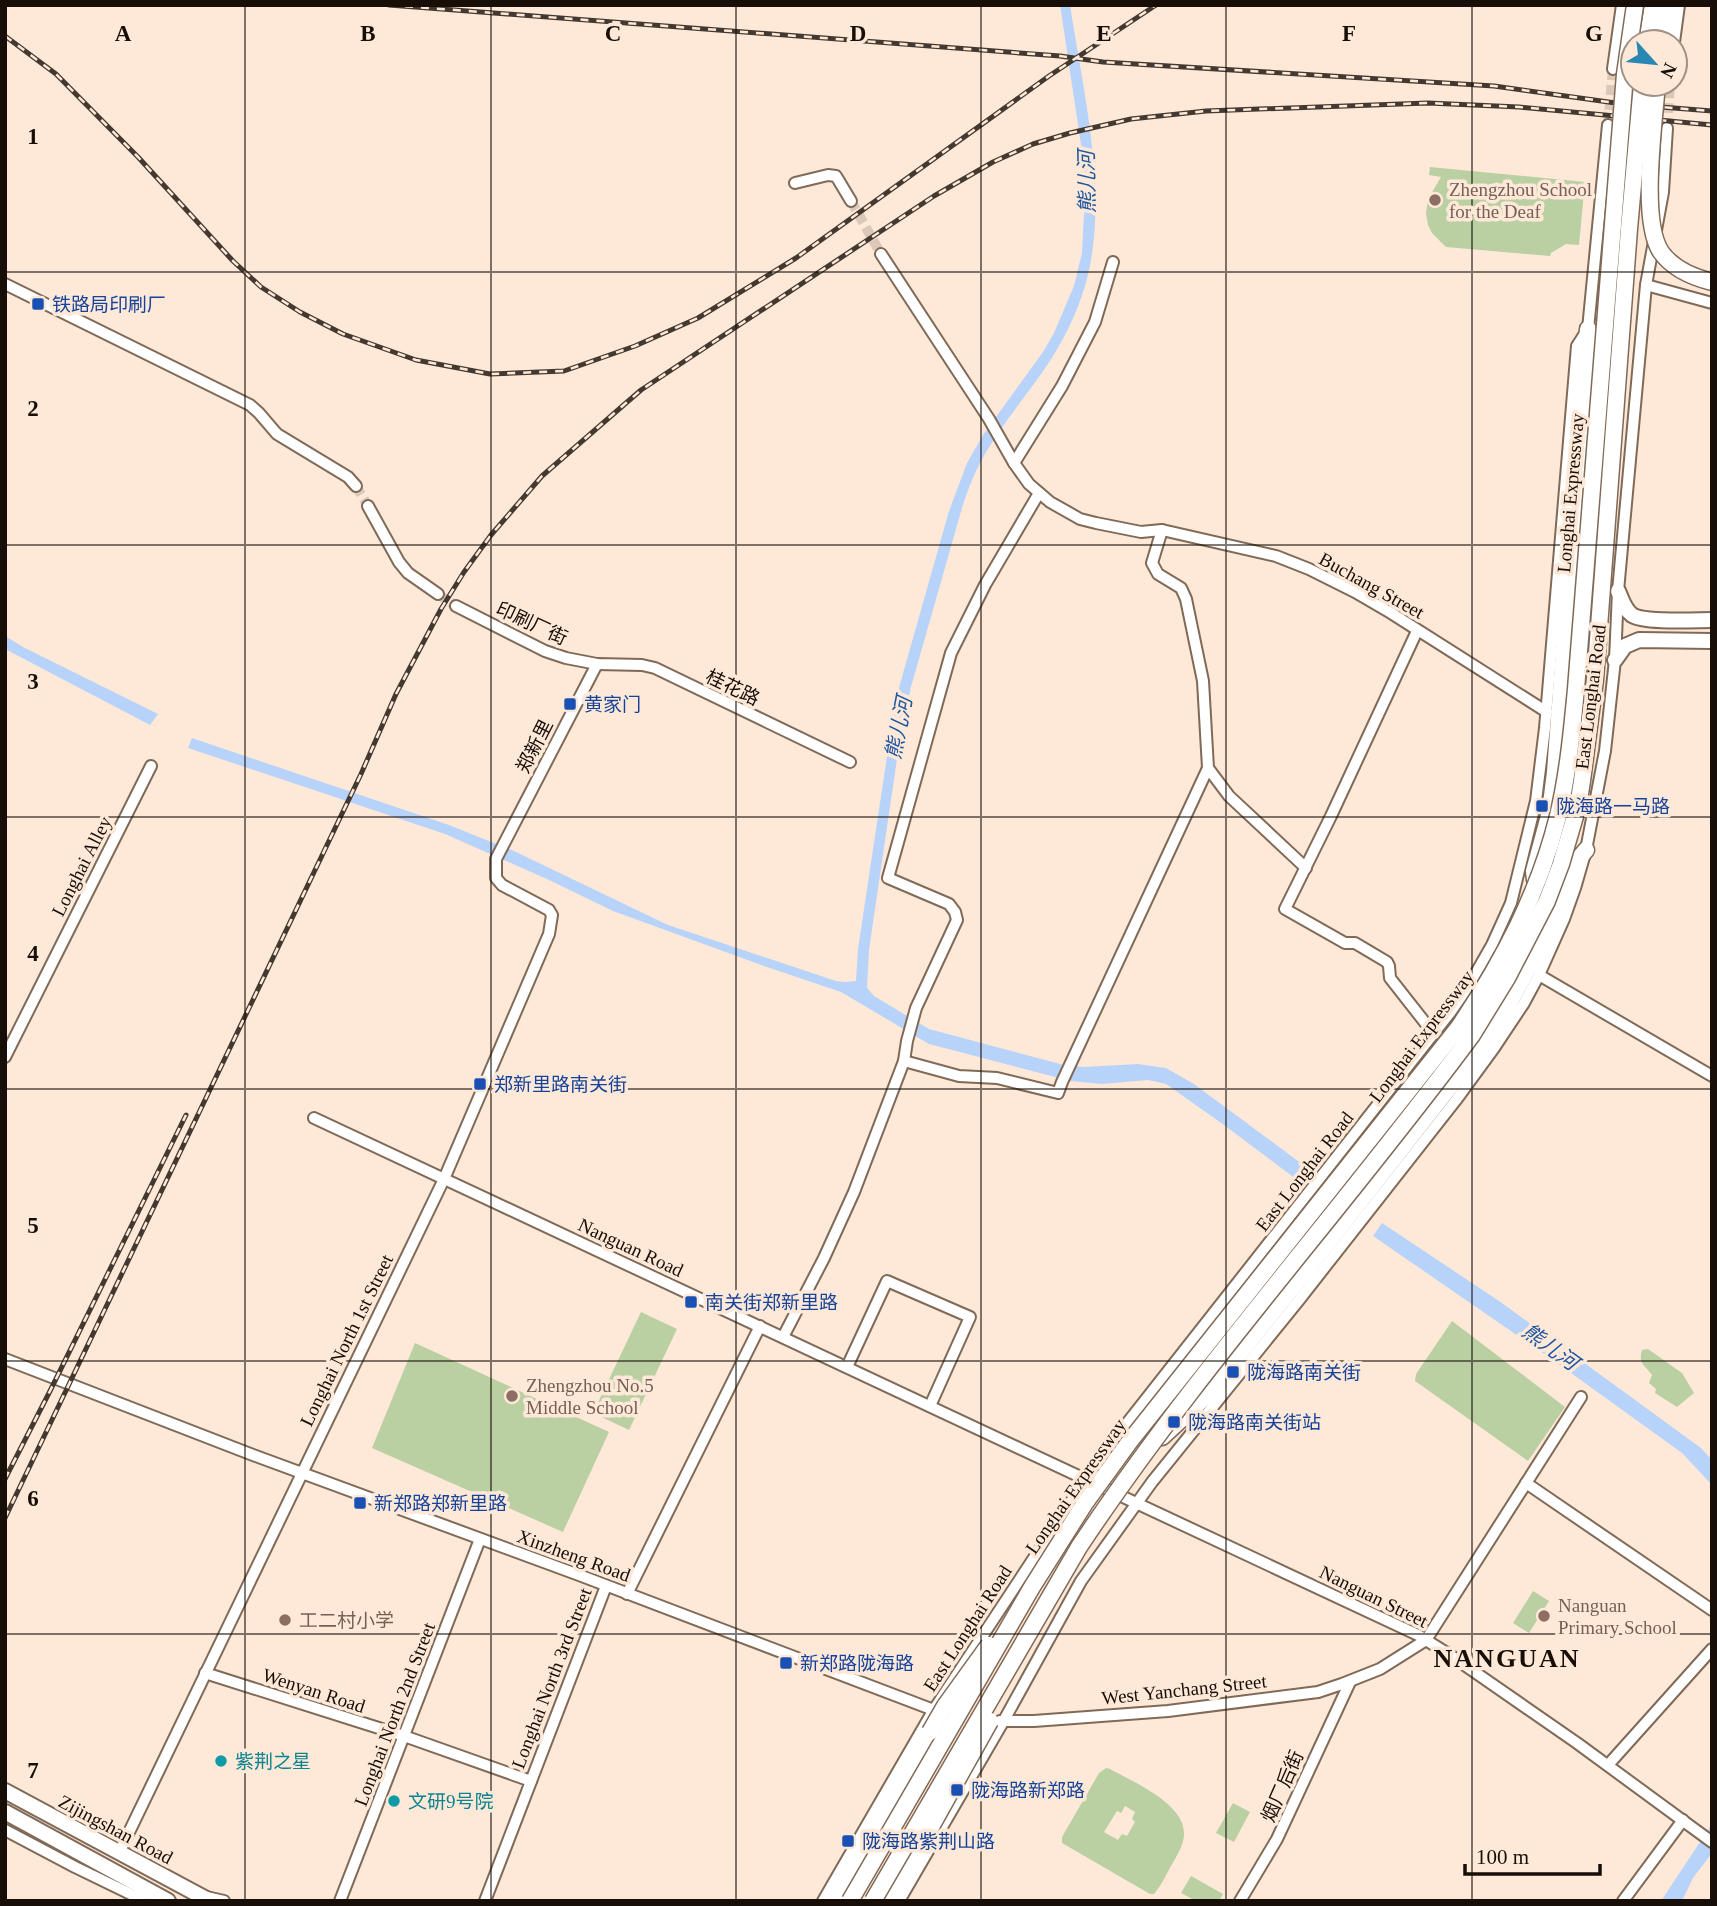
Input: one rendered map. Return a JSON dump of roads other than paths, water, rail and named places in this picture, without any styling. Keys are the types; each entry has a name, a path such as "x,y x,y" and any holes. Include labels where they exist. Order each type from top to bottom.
{"highway":[{"name":"Longhai Expressway","path":"850,1901 1032,1587 1080,1510 1130,1441 1459,1027 1502,959 1536,886 1559,814 1572,727 1624,87 1635,5"},
{"path":"1649,28 1653,5"},
{"path":"1664,28 1667,5"},
{"name":"Longhai Expressway","path":"873,1901 1079,1547 1142,1456 1472,1035 1513,968 1547,901 1561,864 1577,806 1591,718 1642,98"},
{"path":"1656,98 1650,201 1653,233 1661,252 1677,268 1712,282"},
{"path":"1536,886 1534,871 1550,812 1555,772 1588,329"},
{"path":"1142,1456 1203,1399 1483,1044 1512,998 1558,913 1576,862 1586,850"},
{"path":"833,1901 945,1706 1032,1587"},
{"path":"890,1901 1030,1650 1049,1597"}],"main road":[{"path":"1619,591 1624,606 1635,617 1712,620"},
{"path":"1615,660 1625,646 1639,640 1712,641"},
{"name":"Zijingshan Road","path":"5,1791 204,1898"},
{"name":"Zijingshan Road","path":"5,1812 168,1901"}],"street":[{"path":"1613,69 1622,5"},
{"path":"1676,28 1679,5"},
{"name":"East Longhai Road","path":"823,1901 933,1711 1086,1479 1434,1034 1468,987 1492,945 1511,903 1536,801 1547,712 1577,346 1588,329 1608,125"},
{"name":"East Longhai Road","path":"899,1901 1081,1581 1136,1503 1456,1100 1517,1015 1539,975 1576,888 1605,751 1646,285 1663,192 1667,128"},
{"path":"795,183 828,175 836,176 851,201"},
{"name":"Buchang Street","path":"881,254 989,419 1014,463 1028,484 1039,493 1080,519 1141,533 1162,530 1287,560 1355,592 1547,712"},
{"path":"1014,463 1062,386 1094,322 1113,262"},
{"path":"5,284 250,405 276,434 348,477 356,486"},
{"path":"1646,285 1712,303"},
{"path":"783,1337 854,1192 904,1061 916,1008 957,920 949,904 888,878 951,653 985,585 1039,493"},
{"path":"368,506 399,562 408,573 438,594"},
{"path":"904,1061 959,1076 996,1078 1058,1093 1208,768 1203,681 1184,594 1181,588 1158,574 1152,563 1162,530"},
{"name":"印刷厂街","path":"456,606 545,651 597,664"},
{"path":"1418,631 1285,909 1345,943 1355,943 1387,962 1390,978 1434,1034"},
{"name":"桂花路","path":"597,664 655,668 850,762"},
{"name":"郑新里","path":"496,859 597,664"},
{"name":"Longhai Alley","path":"5,1057 151,766"},
{"path":"1208,768 1229,796 1306,869"},
{"name":"Longhai North 1st Street","path":"119,1853 444,1179 552,923 549,911 502,885 496,878 496,859"},
{"path":"1539,975 1712,1076"},
{"name":"Nanguan Road","path":"314,1118 1086,1479"},
{"path":"847,1367 887,1281 970,1317 930,1406"},
{"path":"627,1594 760,1326"},
{"name":"Xinzheng Road","path":"5,1359 933,1711"},
{"path":"1426,1640 1581,1397"},
{"name":"Nanguan Street","path":"1086,1479 1426,1640 1608,1765 1712,1842"},
{"path":"1526,1483 1712,1610"},
{"name":"Longhai North 2nd Street","path":"340,1901 480,1539"},
{"name":"Longhai North 3rd Street","path":"485,1901 606,1586"},
{"name":"West Yanchang Street","path":"933,1711 1003,1722 1168,1711 1318,1692 1380,1670 1426,1640"},
{"path":"1608,1765 1712,1649"},
{"name":"Wenyan Road","path":"205,1674 404,1736 530,1782"},
{"name":"烟厂后街","path":"1240,1901 1277,1839 1350,1682"},
{"path":"1623,1901 1683,1821"},
{"path":"5,1830 145,1901"},
{"path":"204,1898 223,1901"}],"water":[{"name":"熊儿河","path":"1060,5 1070,5 1090,129 1095,224 1088,276 1063,339 985,454 962,508 902,725 869,950 867,988 874,996 929,1029 1064,1065 1084,1067 1138,1064 1166,1068 1194,1084 1314,1173 1304,1185 1166,1084 1148,1080 1102,1084 1070,1081 929,1044 841,992 613,911 445,834 188,748 192,738 449,825 514,851 668,925 836,981 856,981 858,949 892,723 900,684 949,511 967,463 983,435 1054,333 1074,286 1082,253 1083,158"},
{"path":"5,636 158,714 150,725 5,649"},
{"name":"熊儿河","path":"1382,1223 1502,1303 1701,1448 1712,1460 1712,1485 1682,1453 1373,1236"},
{"path":"1712,1824 1712,1853 1693,1878 1682,1901 1661,1901"}],"tunnel":[{"path":"1608,125 1613,69"},
{"path":"1667,128 1669,98"},
{"path":"851,201 881,254"},
{"path":"356,486 368,506"},
{"path":"438,594 456,606"}],"railway":[{"path":"389,5 1060,56 1103,62 1494,86 1623,104 1712,111"},
{"path":"5,36 56,74 138,157 233,261 261,287 300,312 343,334 416,360 490,374 564,371 635,346 698,318 796,258 1049,76 1156,5"},
{"path":"5,1518 361,774 396,694 441,609 491,535 542,476 641,390 934,196 993,162 1033,144 1070,133 1131,119 1206,111 1428,103 1519,107 1712,125"},
{"path":"5,1479 186,1115"}],"place":[{"name":"Zhengzhou School for the Deaf","path":"1435,200"},
{"name":"铁路局印刷厂","path":"38,304"},
{"name":"黄家门","path":"570,704"},
{"name":"陇海路一马路","path":"1542,806"},
{"name":"郑新里路南关街","path":"480,1084"},
{"name":"南关街郑新里路","path":"691,1302"},
{"name":"陇海路南关街","path":"1233,1372"},
{"name":"Zhengzhou No.5 Middle School","path":"512,1396"},
{"name":"陇海路南关街站","path":"1174,1422"},
{"name":"新郑路郑新里路","path":"360,1503"},
{"name":"Nanguan Primary School","path":"1544,1616"},
{"name":"工二村小学","path":"285,1620"},
{"name":"新郑路陇海路","path":"786,1663"},
{"name":"紫荆之星","path":"221,1761"},
{"name":"陇海路新郑路","path":"957,1790"},
{"name":"文研9号院","path":"394,1801"},
{"name":"陇海路紫荆山路","path":"848,1841"}],"district":[{"name":"NANGUAN","path":"1507,1658"}]}
